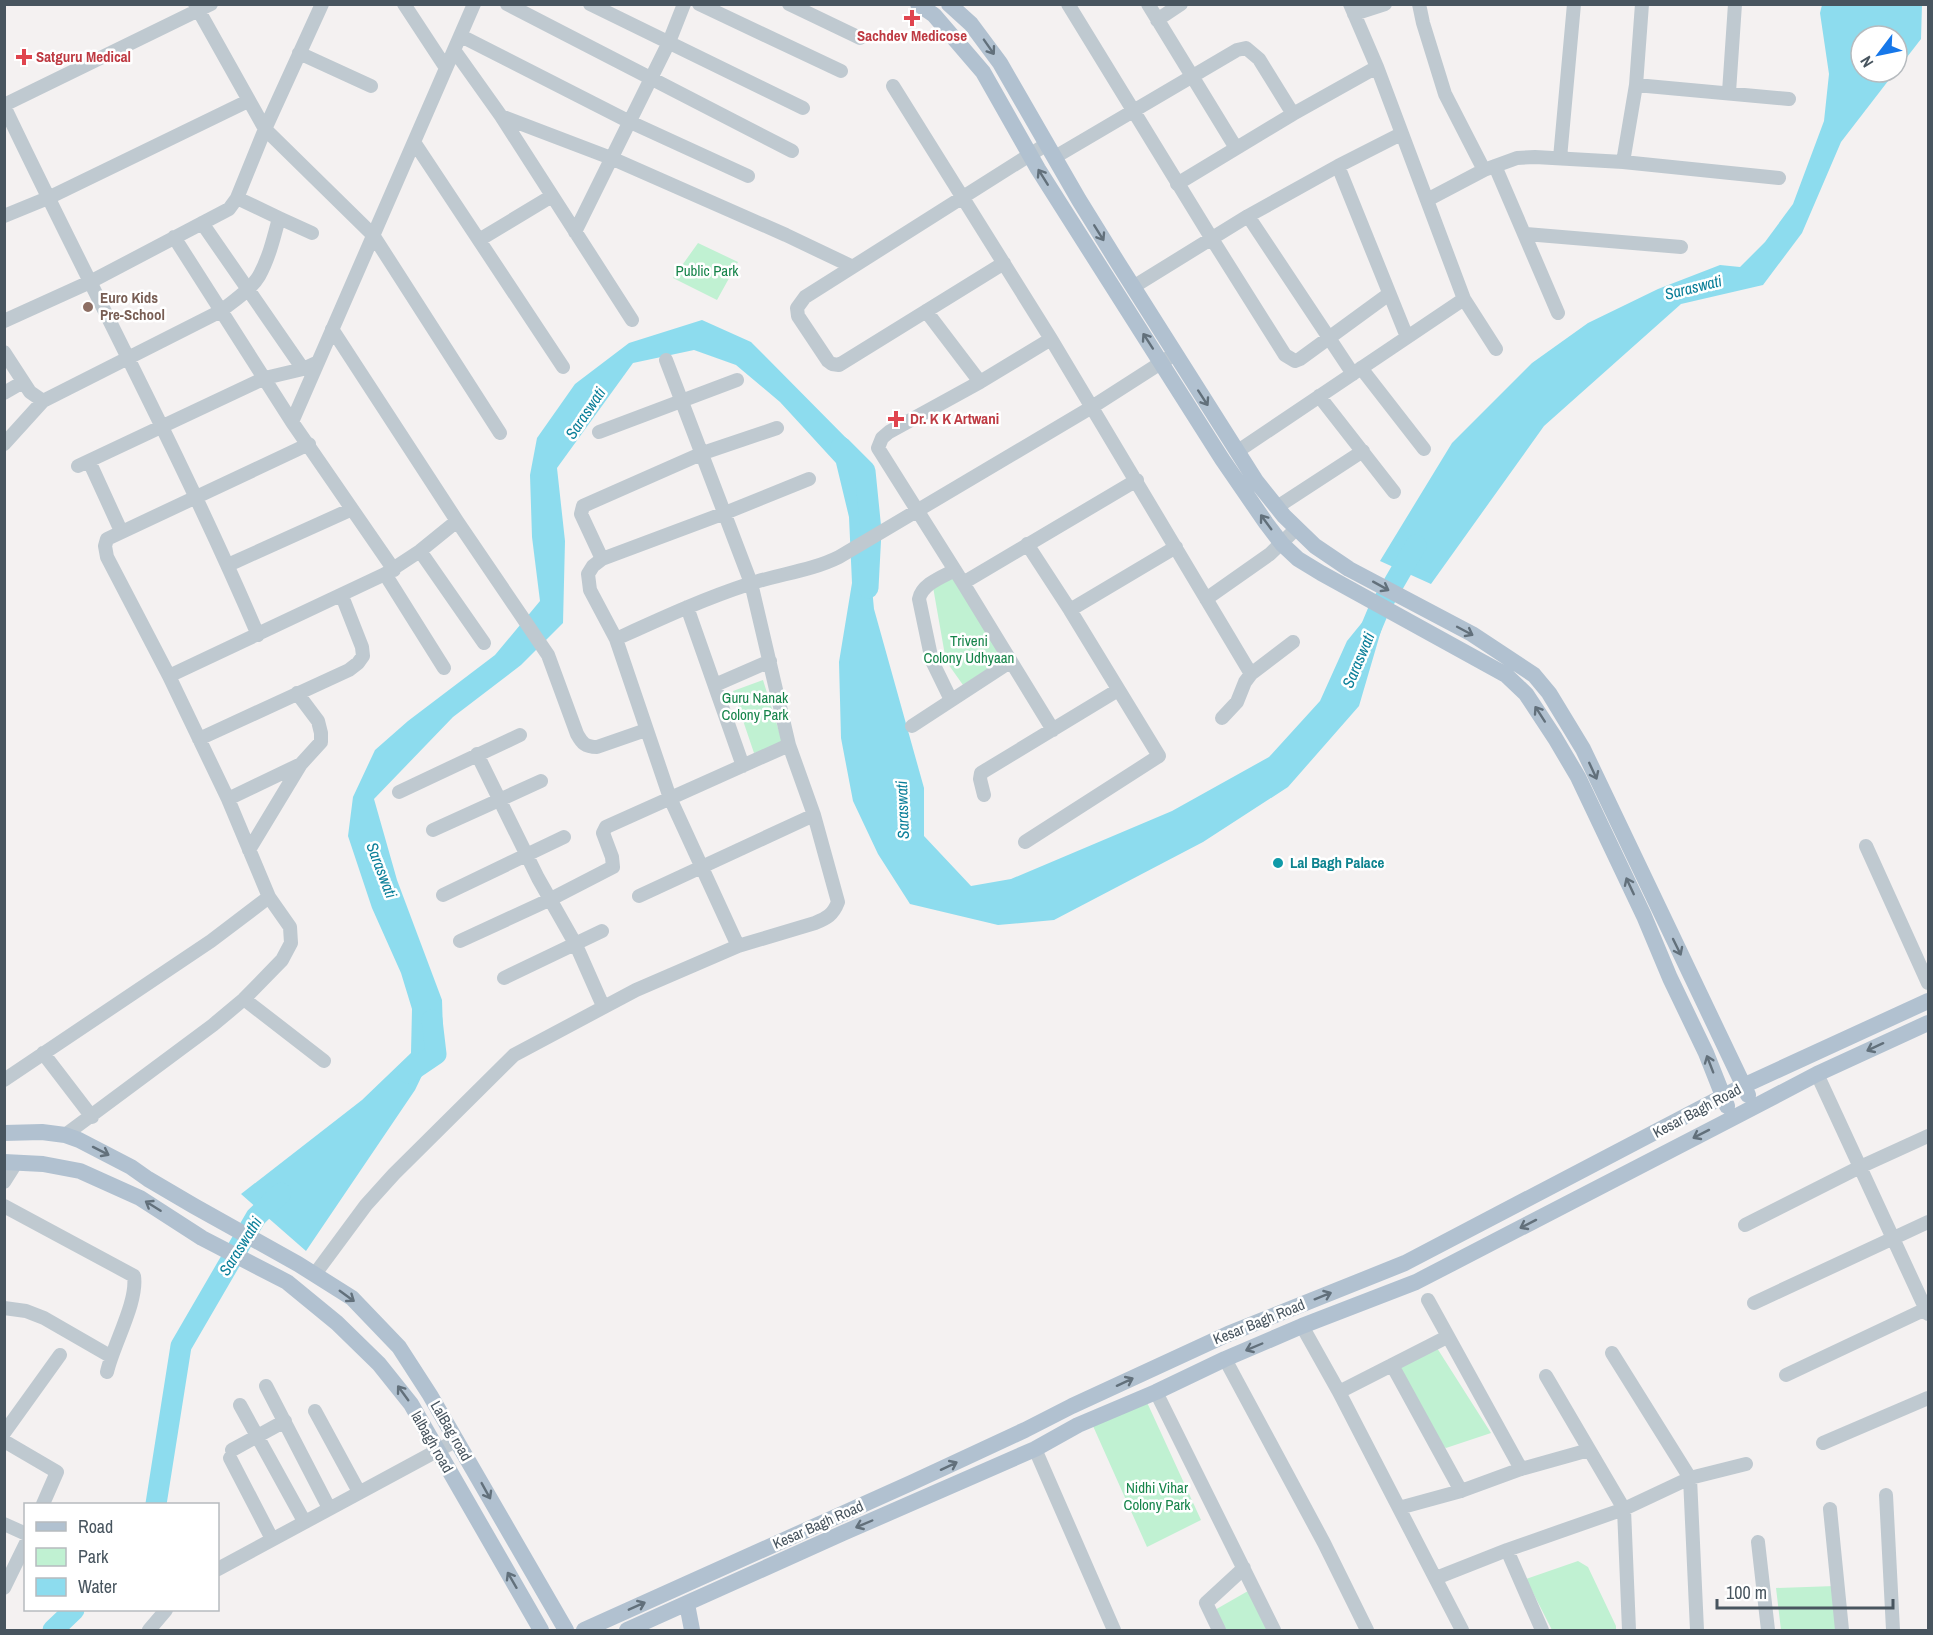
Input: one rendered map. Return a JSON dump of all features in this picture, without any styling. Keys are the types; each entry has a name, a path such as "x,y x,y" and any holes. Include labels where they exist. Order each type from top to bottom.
{"main road":[{"path":"918,4 934,15 983,72 1029,155 1168,358 1238,452 1256,481 1296,529 1315,546 1349,569 1472,634 1515,661 1534,675 1549,693 1583,749 1754,1107"},
{"path":"949,4 971,24 1000,63 1079,200 1133,287 1222,459 1282,544 1298,559 1342,586 1506,675 1526,694 1541,714 1578,777 1644,916 1670,978 1706,1053 1732,1118"},
{"name":"Kesar Bagh Road","path":"584,1630 911,1484 1228,1334 1406,1263 1743,1086 1929,1001"},
{"name":"Kesar Bagh Road","path":"627,1630 1035,1449 1078,1425 1156,1392 1224,1359 1416,1282 1817,1074 1929,1023"},
{"name":"LalBag road","path":"4,1133 42,1132 65,1135 79,1140 131,1167 352,1298 399,1347 457,1440 566,1630"},
{"name":"lalbagh road","path":"10,1162 43,1164 80,1171 140,1198 202,1238 286,1282 337,1323 393,1380 411,1404 541,1630"},
{"path":"687,1604 692,1630"}],"street":[{"path":"4,321 90,282 229,209 237,198 265,129 322,4"},
{"path":"404,4 446,68"},
{"path":"292,422 474,4"},
{"path":"507,4 531,10 651,78 792,151"},
{"path":"591,4 803,108"},
{"path":"575,232 669,42 684,4"},
{"path":"699,4 841,71"},
{"path":"789,4 860,38"},
{"path":"1068,4 1285,355 1295,361 1389,294"},
{"path":"1148,4 1236,148"},
{"path":"1157,20 1181,4"},
{"path":"1385,4 1352,9 1377,67 1464,299 1496,349"},
{"path":"1419,4 1445,94 1490,168 1526,234 1558,313"},
{"path":"1560,158 1574,4"},
{"path":"1623,162 1636,85 1642,4"},
{"path":"1730,92 1735,4"},
{"path":"258,635 162,426 4,105 201,6 248,101 265,129 373,236 500,433"},
{"path":"461,36 628,121 748,176"},
{"path":"1004,262 839,365 832,364 798,316 797,308 805,297 1029,155 1051,151 1133,112 1237,50 1246,48 1259,59 1293,114"},
{"path":"454,50 501,116 632,321"},
{"path":"299,53 371,86"},
{"path":"1178,184 1293,114 1377,67"},
{"path":"1636,85 1789,99"},
{"path":"893,86 1137,480 1251,674"},
{"path":"4,216 48,198 248,101"},
{"path":"501,116 611,158 851,266"},
{"path":"1133,287 1248,216 1401,134"},
{"path":"414,142 563,367"},
{"path":"1427,200 1490,168 1517,158 1623,162 1779,178"},
{"path":"1338,166 1407,337"},
{"path":"479,240 552,196"},
{"path":"237,198 312,233"},
{"path":"1248,216 1329,338 1425,449"},
{"path":"4,444 43,401 220,310 243,294 259,277 270,251 279,218"},
{"path":"202,223 303,369"},
{"path":"1526,234 1681,247"},
{"path":"174,237 292,422 352,509 444,668"},
{"path":"1238,452 1464,299"},
{"path":"926,311 980,382"},
{"path":"332,329 457,521 548,655 582,743 589,747 597,747 646,730"},
{"path":"1051,339 980,382 889,432 882,438 878,448 1053,730"},
{"path":"4,352 22,382 30,392 43,401"},
{"path":"616,639 687,607 751,583 816,566 839,557 1092,407 1168,358"},
{"path":"315,1274 366,1205 394,1174 514,1055 603,1006 738,946 815,923 833,914 838,902 814,815 789,745 751,583 666,360"},
{"path":"121,531 83,464 265,378 303,369 318,362"},
{"path":"599,432 737,380"},
{"path":"4,393 22,382"},
{"path":"1319,396 1394,492"},
{"path":"602,559 580,514 583,506 703,453 777,428"},
{"path":"65,1135 92,1117 244,999 282,960 291,943 290,927 269,897 228,799 169,676 107,557 105,546 107,539 309,444"},
{"path":"1276,507 1362,451"},
{"path":"738,946 670,798 616,639 590,590 588,573 602,559 725,513 809,478"},
{"path":"963,583 1137,480"},
{"path":"228,566 352,509"},
{"path":"169,676 390,572 457,521"},
{"path":"1206,599 1282,544 1296,529"},
{"path":"1025,842 1159,756 1028,544"},
{"path":"1070,610 1176,547"},
{"path":"420,550 484,643"},
{"path":"951,700 932,661 919,598 924,587 955,570"},
{"path":"199,739 349,670 363,656 362,647 342,596"},
{"path":"687,607 743,766"},
{"path":"1222,718 1237,702 1251,674 1293,642"},
{"path":"715,685 770,661"},
{"path":"912,726 1010,662"},
{"path":"984,795 980,779 981,773 1118,690"},
{"path":"249,850 301,764 321,742 318,722 297,693"},
{"path":"399,792 520,735"},
{"path":"460,941 549,900 613,867 612,857 603,833 606,826 789,745"},
{"path":"477,754 549,900 576,945 603,1006"},
{"path":"228,799 301,764"},
{"path":"433,830 541,781"},
{"path":"639,896 814,815"},
{"path":"443,895 564,837"},
{"path":"1866,846 1929,983"},
{"path":"4,1080 211,941 269,897"},
{"path":"504,978 602,932"},
{"path":"244,999 324,1061"},
{"path":"43,1053 92,1117"},
{"path":"1786,1374 1928,1310 1817,1074"},
{"path":"1745,1225 1860,1167 1929,1136"},
{"path":"4,1182 10,1162"},
{"path":"4,1206 134,1276 133,1292 126,1318 110,1356 108,1372"},
{"path":"1754,1303 1929,1222"},
{"path":"1428,1300 1521,1469"},
{"path":"4,1308 27,1311 44,1318 110,1356"},
{"path":"1302,1326 1339,1392 1462,1630"},
{"path":"1339,1392 1447,1337"},
{"path":"1612,1353 1690,1478 1697,1630"},
{"path":"4,1433 60,1355"},
{"path":"1224,1359 1324,1544 1367,1630"},
{"path":"1392,1365 1461,1491"},
{"path":"1546,1376 1624,1509 1629,1630"},
{"path":"266,1386 329,1508"},
{"path":"1156,1392 1274,1630"},
{"path":"1823,1443 1929,1398"},
{"path":"240,1405 304,1521"},
{"path":"315,1411 359,1492"},
{"path":"272,1539 231,1454 285,1421"},
{"path":"219,1568 457,1440"},
{"path":"4,1441 57,1472 43,1503"},
{"path":"1035,1449 1114,1630"},
{"path":"1399,1508 1461,1491 1521,1469 1589,1450"},
{"path":"1436,1578 1507,1550 1624,1509 1690,1478 1746,1464"},
{"path":"911,1484 918,1501"},
{"path":"1887,1495 1893,1630"},
{"path":"1830,1509 1842,1630"},
{"path":"4,1524 24,1533"},
{"path":"1758,1542 1768,1630"},
{"path":"4,1588 24,1548"},
{"path":"1507,1550 1542,1630"},
{"path":"1218,1630 1206,1603 1244,1568"},
{"path":"149,1630 165,1611"}],"green space":[{"name":"Public Park","path":"698,243 738,262 717,300 673,278"},
{"name":"Triveni Colony Udhyaan","path":"952,576 1000,653 997,663 963,685 946,661 933,587"},
{"name":"Guru Nanak Colony Park","path":"763,680 783,744 754,753 733,691"},
{"path":"1437,1348 1491,1433 1446,1448 1434,1439 1395,1366"},
{"name":"Nidhi Vihar Colony Park","path":"1145,1398 1201,1520 1147,1547 1093,1426"},
{"path":"1578,1561 1588,1567 1616,1630 1552,1630 1526,1579"},
{"path":"1835,1586 1839,1630 1781,1630 1776,1588"},
{"path":"1255,1587 1275,1630 1222,1630 1213,1611"}],"water":[{"path":"1822,5 1922,5 1921,39 1909,54 1909,24 1849,24 1849,84 1886,84 1841,142 1802,233 1763,285 1681,304 1544,426 1431,584 1380,561 1452,443 1532,363 1588,323 1658,289 1720,265 1740,267 1765,242 1793,204 1824,121 1829,74 1820,13"},
{"path":"702,320 751,342 859,451 874,609 924,788 924,836 971,886 1011,879 1172,811 1269,757 1320,701 1347,641 1369,614 1383,624 1359,706 1288,787 1203,842 1054,920 998,925 910,904 878,854 853,801 841,738 839,662 852,583 849,517 836,463 780,402 736,365 694,350 633,363 557,468 565,541 563,623 521,665 453,717 374,799 397,880 442,1000 443,1032 415,1090 306,1251 241,1194 362,1100 411,1053 412,1009 401,973 372,908 348,836 353,797 375,750 408,721 495,655 540,601 532,537 530,475 537,438 575,384 629,343"}],"waterway":[{"name":"Saraswati","path":"841,447 865,471 871,531 868,588"},
{"name":"Saraswati","path":"1364,645 1379,609 1416,545"},
{"name":"Saraswathi","path":"408,1073 436,1054 432,1020"},
{"name":"Saraswathi","path":"156,1503 181,1346 256,1217 281,1193"},
{"name":"Saraswathi","path":"53,1630 73,1611"}],"place":[{"name":"Sachdev Medicose","path":"912,18"},
{"name":"Satguru Medical","path":"24,57"},
{"name":"Euro Kids Pre-School","path":"88,307"},
{"name":"Dr. K K Artwani","path":"896,419"},
{"name":"Lal Bagh Palace","path":"1278,863"}]}
